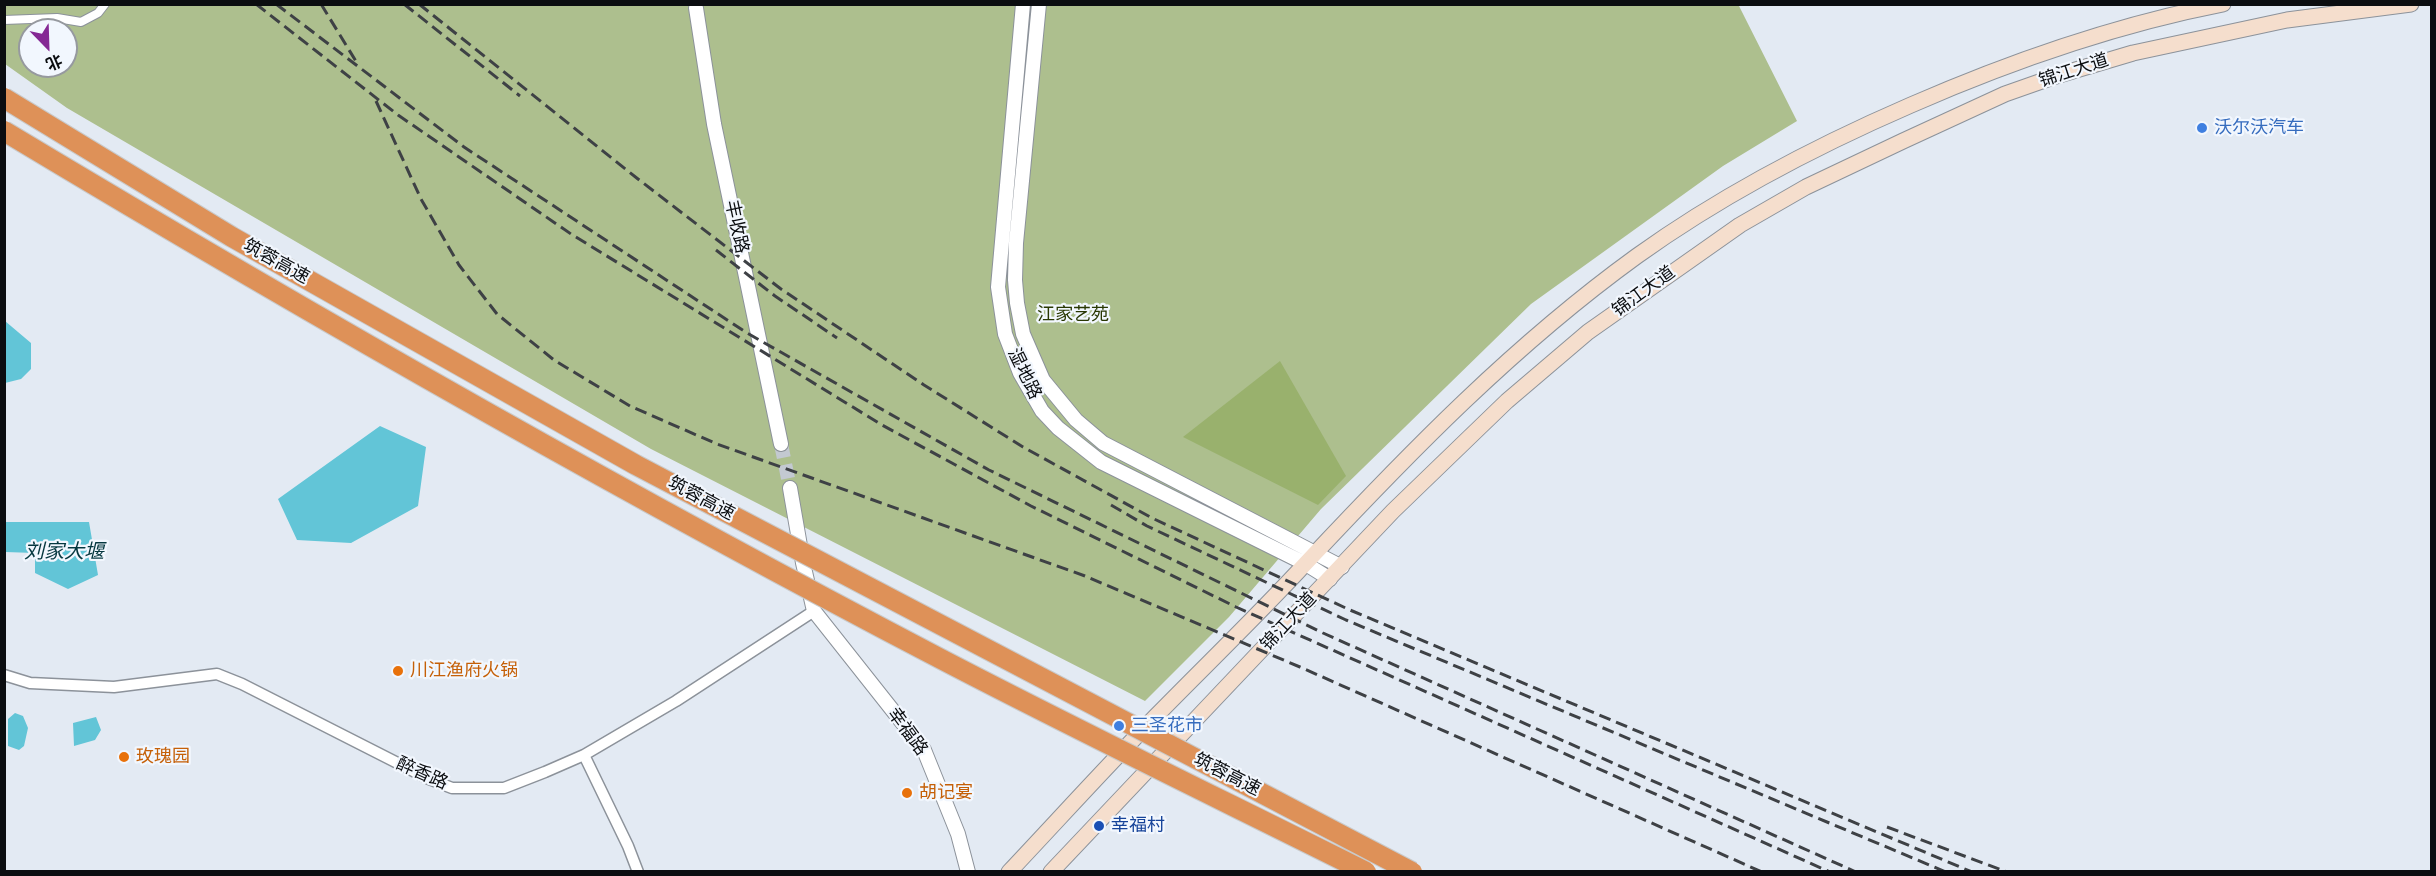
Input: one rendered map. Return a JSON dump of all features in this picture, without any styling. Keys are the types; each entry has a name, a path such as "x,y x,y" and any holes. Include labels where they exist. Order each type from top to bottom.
{"highway":[{"name":"筑蓉高速","path":"4,98 232,237 636,465 1412,872"},
{"name":"筑蓉高速","path":"4,131 227,265 601,477 942,660 1366,872"}],"main road":[{"name":"锦江大道","path":"1009,872 1383,481 1472,394 1551,323 1636,257 1705,210 1794,159 2000,68 2123,27 2223,4"},
{"name":"锦江大道","path":"1051,872 1394,512 1507,401 1588,332 1740,225 1806,186 2005,94 2059,75 2133,53 2287,20 2411,4"}],"street":[{"path":"4,20 57,18 81,22 98,13 105,4"},
{"name":"湿地路","path":"1023,4 998,287 1000,312 1013,357 1042,411 1058,428 1101,462 1306,564 1330,579"},
{"name":"湿地路","path":"1039,4 1014,280 1023,334 1033,360 1048,387 1076,420 1103,443 1342,567"},
{"name":"丰收路","path":"696,8 717,135 781,444"},
{"path":"1007,176 1023,177"},
{"path":"790,489 814,611"},
{"name":"醉香路","path":"4,675 30,683 114,687 216,674 242,684 429,779 452,788 504,788 584,755 676,701 814,611"},
{"name":"幸福路","path":"814,611 924,750 958,834 968,872"},
{"path":"584,755 628,846 638,872"}],"green space":[{"name":"江家艺苑","path":"5,4 1738,4 1797,121 1723,166 1531,304 1321,509 1229,617 1145,701 651,449 67,108 25,78 78,78 78,18 18,18 18,73 5,64"},
{"path":"1280,361 1346,476 1318,505 1183,437"}],"water":[{"path":"5,321 31,343 31,369 21,379 5,383"},
{"path":"380,426 426,447 418,506 351,543 297,540 278,499"},
{"name":"刘家大堰","path":"4,520 6,522 89,522 98,575 68,589 35,573 35,553 5,552"},
{"path":"15,713 23,716 28,728 24,746 19,750 8,746 8,719"},
{"path":"96,717 101,730 95,740 74,746 73,723"}],"tunnel":[{"path":"781,444 790,488"}],"railway":[{"path":"256,4 398,115 571,234 882,425 1031,506 1236,607 1830,872"},
{"path":"276,4 464,147 747,333 989,470 1323,633 1856,872"},
{"path":"321,4 357,63"},
{"path":"404,4 520,96"},
{"path":"419,4 638,179 781,289 924,385 1023,447 1152,518 1350,610 1972,872"},
{"path":"376,101 421,199 459,265 497,314 554,360 630,406 717,444 1085,576 1300,667 1762,872"},
{"path":"716,250 775,296 837,338"},
{"path":"1111,505 1147,526 1346,620 1946,872"},
{"path":"1887,827 2007,872"}],"place":[{"name":"沃尔沃汽车","path":"2202,128"},
{"name":"川江渔府火锅","path":"398,671"},
{"name":"三圣花市","path":"1119,726"},
{"name":"玫瑰园","path":"124,757"},
{"name":"胡记宴","path":"907,793"},
{"name":"幸福村","path":"1099,826"}]}
